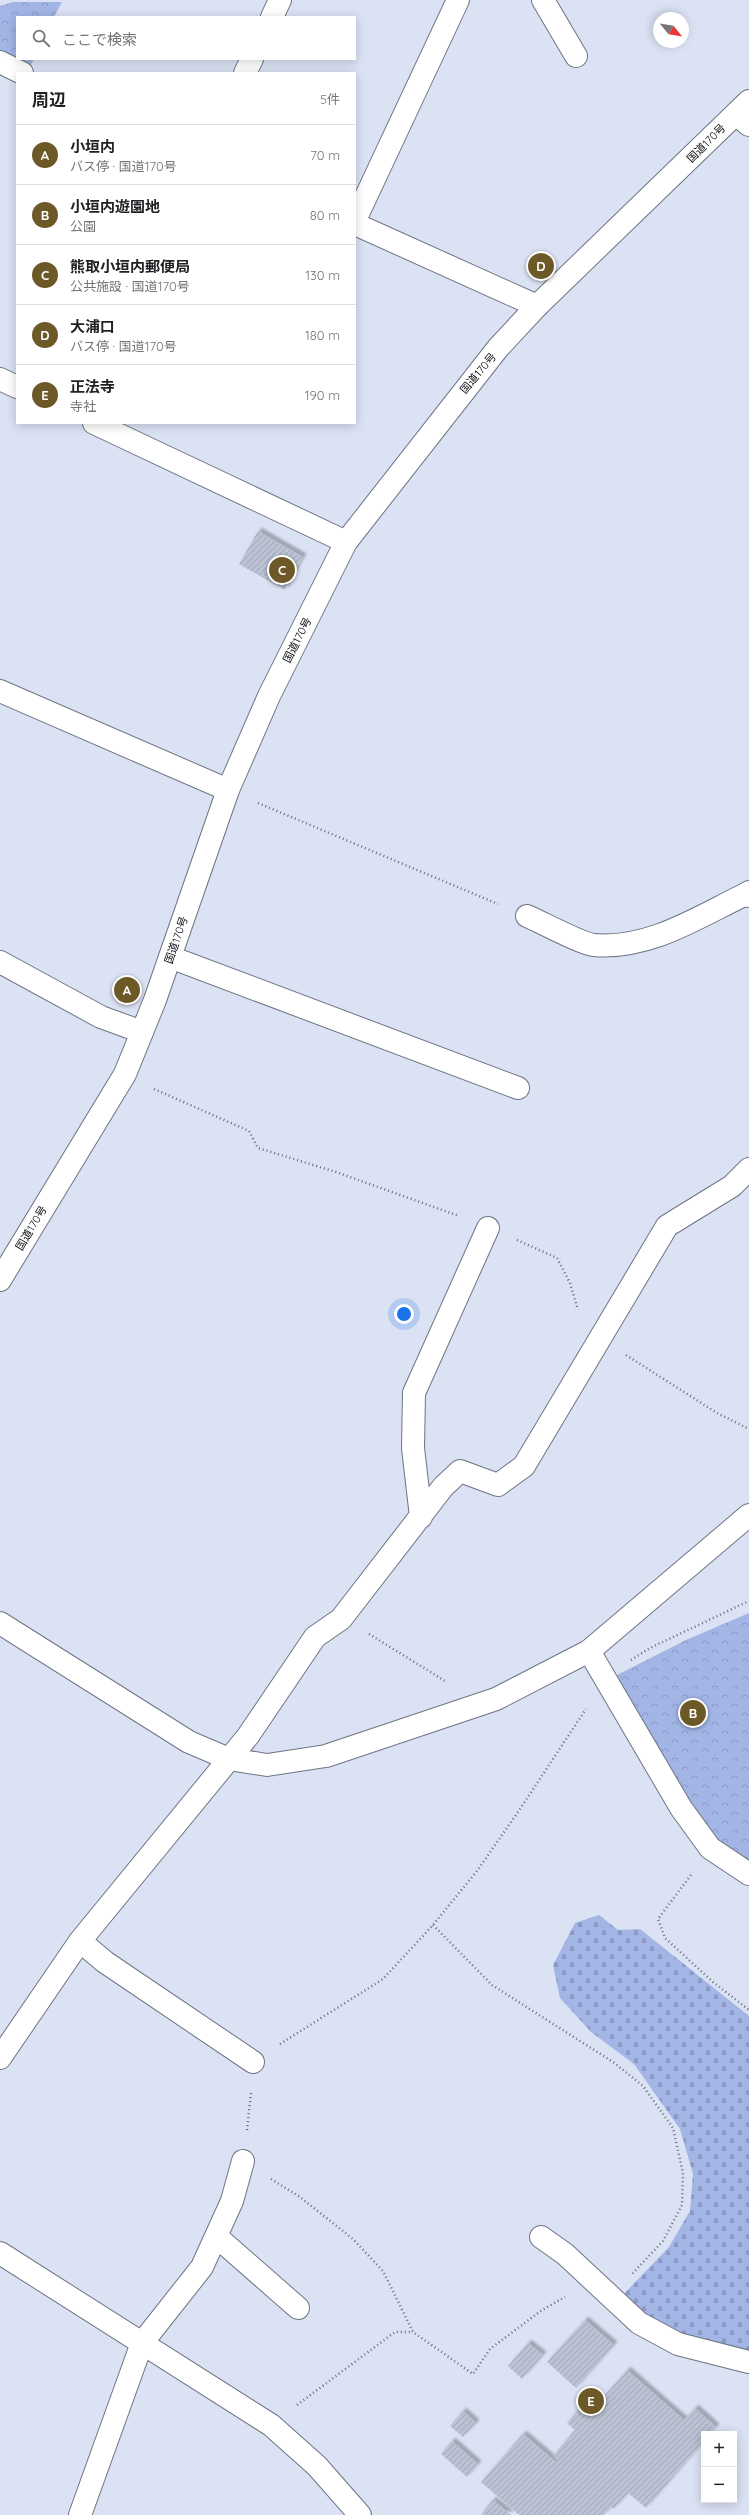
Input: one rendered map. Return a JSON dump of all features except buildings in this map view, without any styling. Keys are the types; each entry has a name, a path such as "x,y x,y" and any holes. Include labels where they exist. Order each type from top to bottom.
{"main road":[{"path":"272,16 280,0"},
{"path":"356,218 458,0"},
{"path":"543,0 576,56"},
{"path":"246,72 252,60"},
{"path":"0,62 20,72"},
{"name":"国道170号","path":"0,1280 125,1074 170,957 228,790 268,696 346,542 455,400 537,306 745,113"},
{"path":"356,224 537,306"},
{"path":"0,379 16,387"},
{"path":"96,424 346,542"},
{"path":"0,691 228,790"},
{"path":"527,916 593,945 636,944 678,927 748,894"},
{"path":"170,957 518,1088"},
{"path":"0,962 100,1017 142,1032"},
{"path":"0,2058 80,1941 228,1758 248,1736 314,1637 341,1619 443,1488 460,1471 498,1485 524,1466 667,1226 732,1186 749,1169"},
{"path":"421,1517 413,1448 414,1394 488,1228"},
{"path":"0,1623 189,1742 228,1758 267,1765 326,1756 482,1704 496,1699 589,1651 749,1515"},
{"path":"589,1651 682,1808 710,1848 749,1874"},
{"path":"80,1941 105,1962 253,2062"},
{"path":"80,2515 142,2343 202,2267 217,2237 232,2201 243,2161"},
{"path":"217,2237 298,2308"},
{"path":"541,2237 565,2254 639,2323 678,2344 749,2362"},
{"path":"0,2253 271,2424 317,2466 360,2515"}],"path":[{"path":"228,790 527,916"},
{"path":"433,1925 492,1986 613,2062 643,2086 672,2128 684,2173 682,2205 663,2241 636,2271 542,2310 490,2349 473,2374 412,2332 383,2271 354,2239 300,2197 243,2161 251,2107 253,2062 383,1978 433,1925 477,1870 520,1810 574,1731 605,1676 650,1648 749,1601"},
{"path":"346,1612 358,1627 482,1704"},
{"path":"710,1848 658,1919 665,1938 713,1982 749,2010"},
{"path":"271,2424 395,2332 412,2332"}],"green space":[{"path":"13,2 62,2 55,16 16,16 16,60 34,60 28,72 0,62 0,6"},
{"path":"749,1613 749,1862 721,1845 700,1823 657,1750 617,1675 686,1640"},
{"path":"599,1915 618,1930 640,1929 749,2016 749,2352 681,2334 649,2320 620,2298 669,2247 690,2211 693,2174 680,2129 634,2064 591,2032 560,1998 553,1965 575,1923"}],"place":[{"name":"大浦口","path":"541,266"},
{"name":"熊取小垣内郵便局","path":"282,570"},
{"name":"小垣内","path":"127,990"},
{"name":"小垣内遊園地","path":"693,1713"},
{"name":"正法寺","path":"591,2401"}]}
